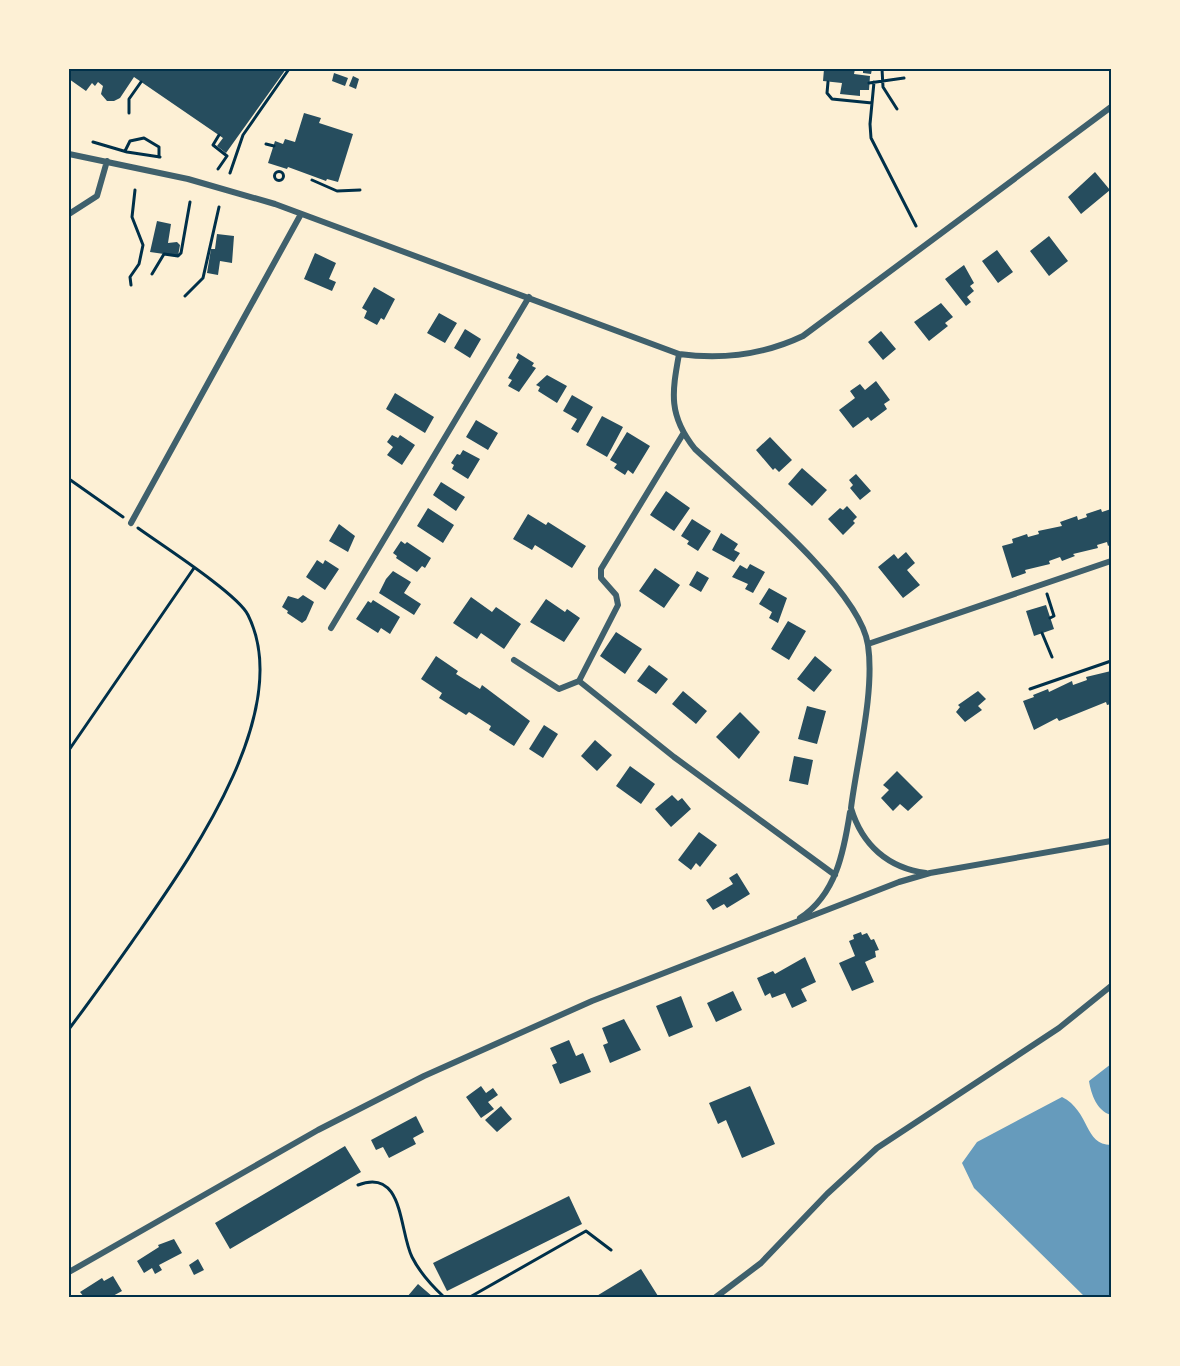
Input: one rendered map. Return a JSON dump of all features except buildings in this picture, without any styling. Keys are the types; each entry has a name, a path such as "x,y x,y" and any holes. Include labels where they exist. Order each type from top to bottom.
{"street":[{"path":"69,154 229,190 529,297 679,354 705,358 733,357 762,352 803,336 1111,107"},
{"path":"69,214 97,196 108,161"},
{"path":"131,523 301,214"},
{"path":"331,628 529,297"},
{"path":"679,354 673,400 683,434 695,449 835,584 861,622 868,644 868,684 851,808 842,855 826,893 815,906 788,925"},
{"path":"514,660 559,689 579,681 618,605 616,595 601,578 601,569 683,434"},
{"path":"868,644 1111,561"},
{"path":"579,681 674,757 834,875"},
{"path":"851,808 856,825 879,854 894,866 930,873"},
{"path":"69,1272 369,1102 592,1000 870,893 930,873 1111,841"},
{"path":"716,1297 761,1263 827,1194 877,1148 1059,1028 1111,986"}],"path":[{"path":"230,173 243,135 289,69"},
{"path":"882,69 881,81 887,97 897,109"},
{"path":"869,83 904,78"},
{"path":"129,113 129,99 141,82"},
{"path":"828,82 827,93 832,99 872,103"},
{"path":"874,82 871,138 916,226"},
{"path":"218,169 228,156 213,145 219,135"},
{"path":"93,142 125,151 160,157 159,147 144,138 130,141 125,151"},
{"path":"266,144 274,146"},
{"path":"312,180 337,191 360,190"},
{"path":"130,285 130,277 139,264 143,245 132,217 135,190"},
{"path":"152,274 164,254 178,256 181,253 190,202"},
{"path":"185,296 203,278 219,207"},
{"path":"69,479 194,568 248,613 260,647 258,688 248,737 215,817 195,851 69,1029"},
{"path":"69,750 194,568"},
{"path":"1043,584 1054,616 1050,618"},
{"path":"1042,633 1052,657"},
{"path":"1030,689 1111,661"},
{"path":"358,1185 375,1180 385,1185 392,1194 401,1214 411,1256 422,1273 444,1297"},
{"path":"470,1297 586,1231 611,1250"}],"water":[{"path":"1111,1064 1111,1115 1098,1106 1089,1081"},
{"path":"1062,1097 1078,1110 1096,1139 1102,1144 1111,1145 1111,1297 1085,1297 974,1188 962,1163 977,1142"}]}
